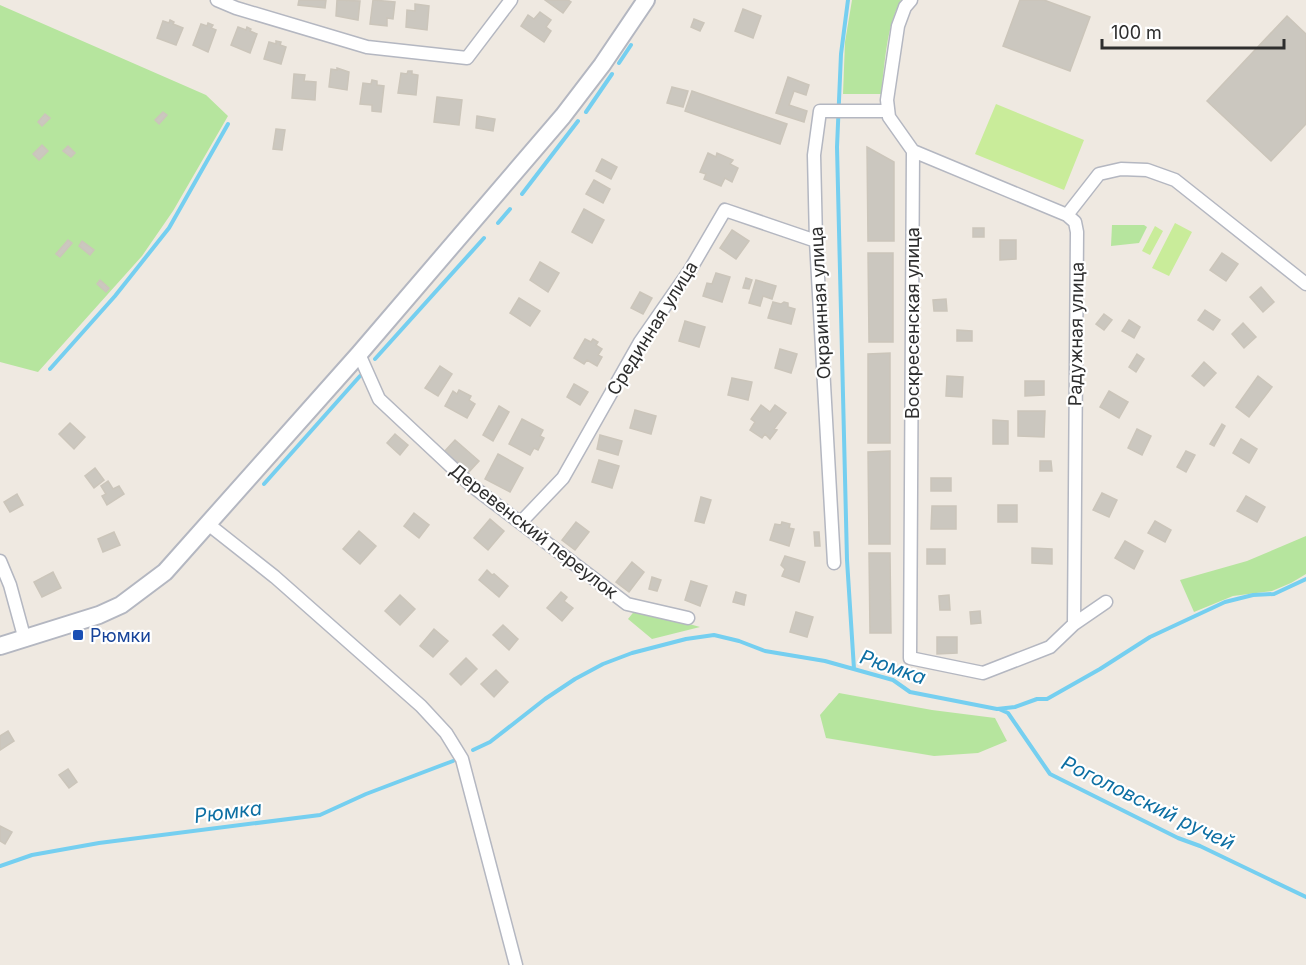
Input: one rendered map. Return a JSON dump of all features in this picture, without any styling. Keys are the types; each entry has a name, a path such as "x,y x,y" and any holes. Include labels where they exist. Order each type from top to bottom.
{"main road":[{"path":"0,646 74,624 121,605 165,572 359,354 563,116 602,65 646,0"}],"street":[{"path":"217,0 236,8 367,47 467,58 511,0"},
{"path":"911,0 905,7 898,26 887,100 889,117 913,151 1067,215 1099,174 1121,169 1147,170 1175,180 1306,284"},
{"name":"Окраинная улица","path":"834,563 816,241 814,155 820,111 888,111"},
{"name":"Воскресенская улица","path":"913,151 910,658 983,673 1050,647 1074,624"},
{"name":"Срединная улица","path":"521,522 563,478 640,342 690,270 725,210 816,241"},
{"name":"Радужная улица","path":"1067,215 1075,222 1077,232 1074,624"},
{"name":"Деревенский переулок","path":"359,354 379,399 472,486 627,604 688,618"},
{"path":"208,524 275,577 392,679 421,705 446,733 462,759 516,965"},
{"path":"0,561 10,585 25,640"},
{"path":"1074,624 1106,602"}],"green space":[{"path":"852,0 901,0 889,34 881,94 843,94 845,42"},
{"path":"0,5 206,95 228,116 173,211 142,256 38,372 0,362"},
{"path":"996,104 1084,140 1064,190 975,154"},
{"path":"1175,223 1192,232 1169,276 1152,268"},
{"path":"1112,225 1144,225 1147,227 1139,243 1111,246"},
{"path":"1155,226 1163,231 1150,255 1142,251"},
{"path":"1306,536 1306,574 1272,591 1233,596 1194,612 1180,580 1247,561"},
{"path":"636,609 700,627 652,639 628,619"},
{"path":"839,693 932,710 995,718 1007,741 978,753 934,756 826,738 820,715"}],"building":[{"path":"299,0 326,0 325,8 298,5"},
{"path":"337,0 360,1 358,20 336,16"},
{"path":"373,0 395,2 393,19 387,18 387,26 370,24"},
{"path":"545,0 568,0 571,2 563,13"},
{"path":"1020,0 1044,0 1090,17 1070,71 1003,46"},
{"path":"415,4 429,6 427,30 406,27 407,10 415,11"},
{"path":"743,9 761,16 753,38 735,31"},
{"path":"540,12 551,20 546,27 551,31 544,42 521,26 528,15 534,19"},
{"path":"1287,16 1306,34 1306,124 1271,161 1207,101"},
{"path":"694,19 704,23 700,31 691,27"},
{"path":"170,20 174,22 173,24 183,28 176,45 157,38 163,21 169,23"},
{"path":"208,23 216,30 208,52 193,45 201,24 207,26"},
{"path":"238,27 246,30 247,27 257,34 250,53 231,45"},
{"path":"276,41 286,47 281,64 264,59 269,42 276,44"},
{"path":"337,68 349,72 347,90 329,87 331,69 337,70"},
{"path":"408,71 418,75 416,95 398,93 401,73 407,74"},
{"path":"294,74 305,75 304,81 316,82 315,100 292,98"},
{"path":"788,77 809,85 806,95 794,91 789,105 807,111 804,122 776,113"},
{"path":"372,80 377,81 377,85 384,86 381,112 372,111 372,105 360,104 363,83 371,84"},
{"path":"672,87 688,91 683,107 667,103"},
{"path":"692,91 787,124 780,144 685,111"},
{"path":"437,97 462,100 459,125 434,122"},
{"path":"163,112 167,115 159,124 155,120"},
{"path":"45,114 50,118 42,126 38,122"},
{"path":"477,116 495,119 493,131 476,128"},
{"path":"276,129 285,130 282,150 273,149"},
{"path":"42,145 48,151 39,160 33,154"},
{"path":"68,146 75,153 71,157 63,151"},
{"path":"867,147 894,162 894,241 868,241"},
{"path":"708,153 716,157 717,153 733,160 730,164 738,168 732,182 725,178 721,186 704,179 706,174 700,172"},
{"path":"602,159 617,167 611,179 596,171"},
{"path":"594,180 610,189 603,203 586,194"},
{"path":"584,209 604,220 592,243 572,232"},
{"path":"973,228 984,228 984,237 973,237"},
{"path":"732,230 749,241 736,259 720,248"},
{"path":"68,240 72,243 60,257 56,254"},
{"path":"1000,240 1016,240 1016,259 1000,260"},
{"path":"82,241 94,250 90,255 79,246"},
{"path":"868,253 893,253 893,342 869,342"},
{"path":"1222,253 1238,264 1226,281 1210,270"},
{"path":"540,262 559,273 548,292 530,280"},
{"path":"716,273 730,277 722,302 703,296 707,283 712,284"},
{"path":"746,278 752,280 749,289 743,288"},
{"path":"100,280 109,288 106,292 97,284"},
{"path":"756,280 776,286 772,299 763,296 760,306 749,303"},
{"path":"1261,287 1274,302 1263,312 1250,297"},
{"path":"640,292 652,298 643,314 631,308"},
{"path":"519,298 540,311 530,326 510,313"},
{"path":"946,299 947,311 934,311 933,300"},
{"path":"773,302 788,303 788,307 795,309 791,324 768,318"},
{"path":"1205,310 1220,320 1213,330 1198,320"},
{"path":"1104,314 1112,320 1104,330 1096,324"},
{"path":"1129,320 1140,327 1134,338 1122,331"},
{"path":"685,321 705,327 699,347 679,341"},
{"path":"1243,323 1256,337 1244,348 1232,334"},
{"path":"957,330 972,331 972,341 957,341"},
{"path":"585,339 591,342 593,339 602,349 598,355 602,357 597,366 587,360 584,364 574,358"},
{"path":"780,349 797,354 791,373 775,368"},
{"path":"890,353 890,443 868,443 868,354"},
{"path":"1137,354 1144,359 1136,372 1129,367"},
{"path":"1204,362 1216,373 1204,386 1192,376"},
{"path":"440,366 452,374 438,396 425,388"},
{"path":"947,376 963,377 962,397 946,396"},
{"path":"1258,376 1272,387 1249,417 1236,407"},
{"path":"732,378 752,382 748,400 728,395"},
{"path":"1025,381 1044,381 1044,395 1025,396"},
{"path":"574,384 588,392 580,405 567,397"},
{"path":"459,390 471,396 469,400 475,404 467,418 445,406 453,391 457,394"},
{"path":"1109,391 1128,402 1119,418 1100,407"},
{"path":"761,405 770,412 775,405 786,413 774,429 777,430 770,439 765,434 762,438 750,430 755,422 751,419"},
{"path":"499,406 509,412 493,441 483,435"},
{"path":"635,410 656,416 651,434 630,428"},
{"path":"1018,411 1045,411 1044,437 1018,436"},
{"path":"522,419 543,430 540,436 544,438 538,450 534,448 530,455 509,444"},
{"path":"993,420 1008,421 1008,444 993,444"},
{"path":"70,423 85,437 74,449 59,434"},
{"path":"1222,424 1225,426 1214,446 1210,444"},
{"path":"1137,429 1151,436 1142,455 1128,448"},
{"path":"395,434 408,445 400,455 387,443"},
{"path":"600,435 622,441 618,455 597,449"},
{"path":"1241,439 1257,449 1249,463 1233,453"},
{"path":"455,440 479,461 468,473 444,452"},
{"path":"890,451 890,544 869,544 868,452"},
{"path":"1186,451 1195,455 1186,472 1177,467"},
{"path":"498,454 523,468 510,492 485,479"},
{"path":"599,460 619,466 612,488 592,482"},
{"path":"1040,461 1051,461 1052,471 1040,471"},
{"path":"95,468 104,480 94,488 85,476"},
{"path":"931,478 951,478 951,491 931,491"},
{"path":"108,481 113,489 119,486 124,494 107,505 102,496 106,494 101,486"},
{"path":"1102,493 1117,500 1109,517 1093,510"},
{"path":"17,494 23,505 10,512 4,502"},
{"path":"1246,496 1265,507 1257,522 1237,511"},
{"path":"701,497 711,500 704,523 695,521"},
{"path":"998,505 1017,505 1017,522 998,522"},
{"path":"932,506 956,506 956,529 931,529"},
{"path":"414,513 429,525 419,538 404,526"},
{"path":"490,519 504,531 488,550 474,538"},
{"path":"1155,521 1171,530 1165,542 1148,533"},
{"path":"576,522 589,532 575,550 562,540"},
{"path":"782,522 790,524 789,528 794,529 789,546 770,540 775,524 781,525"},
{"path":"359,531 376,546 360,564 343,549"},
{"path":"114,532 120,545 103,552 98,539"},
{"path":"814,532 819,532 820,546 815,546"},
{"path":"1125,541 1143,551 1134,569 1115,558"},
{"path":"1032,548 1052,549 1052,564 1032,563"},
{"path":"927,549 945,549 945,564 927,564"},
{"path":"869,553 890,553 891,633 870,633"},
{"path":"785,556 805,562 799,582 782,576 785,569 781,565"},
{"path":"632,562 644,572 629,592 616,582"},
{"path":"487,570 508,586 499,597 479,580"},
{"path":"53,572 61,588 42,597 34,582"},
{"path":"652,577 661,580 657,591 649,589"},
{"path":"691,581 707,586 700,606 685,600"},
{"path":"561,592 567,597 564,601 573,608 562,621 547,608"},
{"path":"736,592 746,595 744,605 733,602"},
{"path":"400,595 415,609 400,625 385,611"},
{"path":"949,595 950,610 940,610 939,596"},
{"path":"980,611 981,623 971,624 970,612"},
{"path":"796,612 813,617 807,637 790,632"},
{"path":"503,625 518,639 509,650 493,635"},
{"path":"434,629 448,641 433,657 420,646"},
{"path":"937,637 957,637 957,653 937,654"},
{"path":"466,658 477,669 461,685 450,674"},
{"path":"496,670 508,682 494,697 481,684"},
{"path":"8,731 14,741 0,750 0,736"},
{"path":"68,769 77,782 69,788 59,775"},
{"path":"0,826 12,832 5,844 0,841"}],"waterway":[{"path":"848,0 841,54 837,147 847,560 854,669"},
{"path":"619,63 631,45"},
{"path":"586,112 612,74"},
{"path":"522,194 578,121"},
{"path":"50,369 115,296 169,228 228,124"},
{"path":"498,223 510,209"},
{"path":"375,359 484,238"},
{"path":"264,484 360,376"},
{"name":"Рюмка","path":"473,750 490,742 575,679 603,664 632,653 686,639 714,635 765,651 825,661 893,680 910,692 997,709 1015,707 1037,699 1047,699 1150,637 1225,602 1253,595 1274,594 1306,579"},
{"name":"Роголовский ручей","path":"999,709 1008,713 1050,774 1178,838 1200,846 1306,897"},
{"name":"Рюмка","path":"0,866 32,855 99,843 320,815 366,794 453,761"}],"place":[{"name":"Рюмки","path":"78,635"}]}
